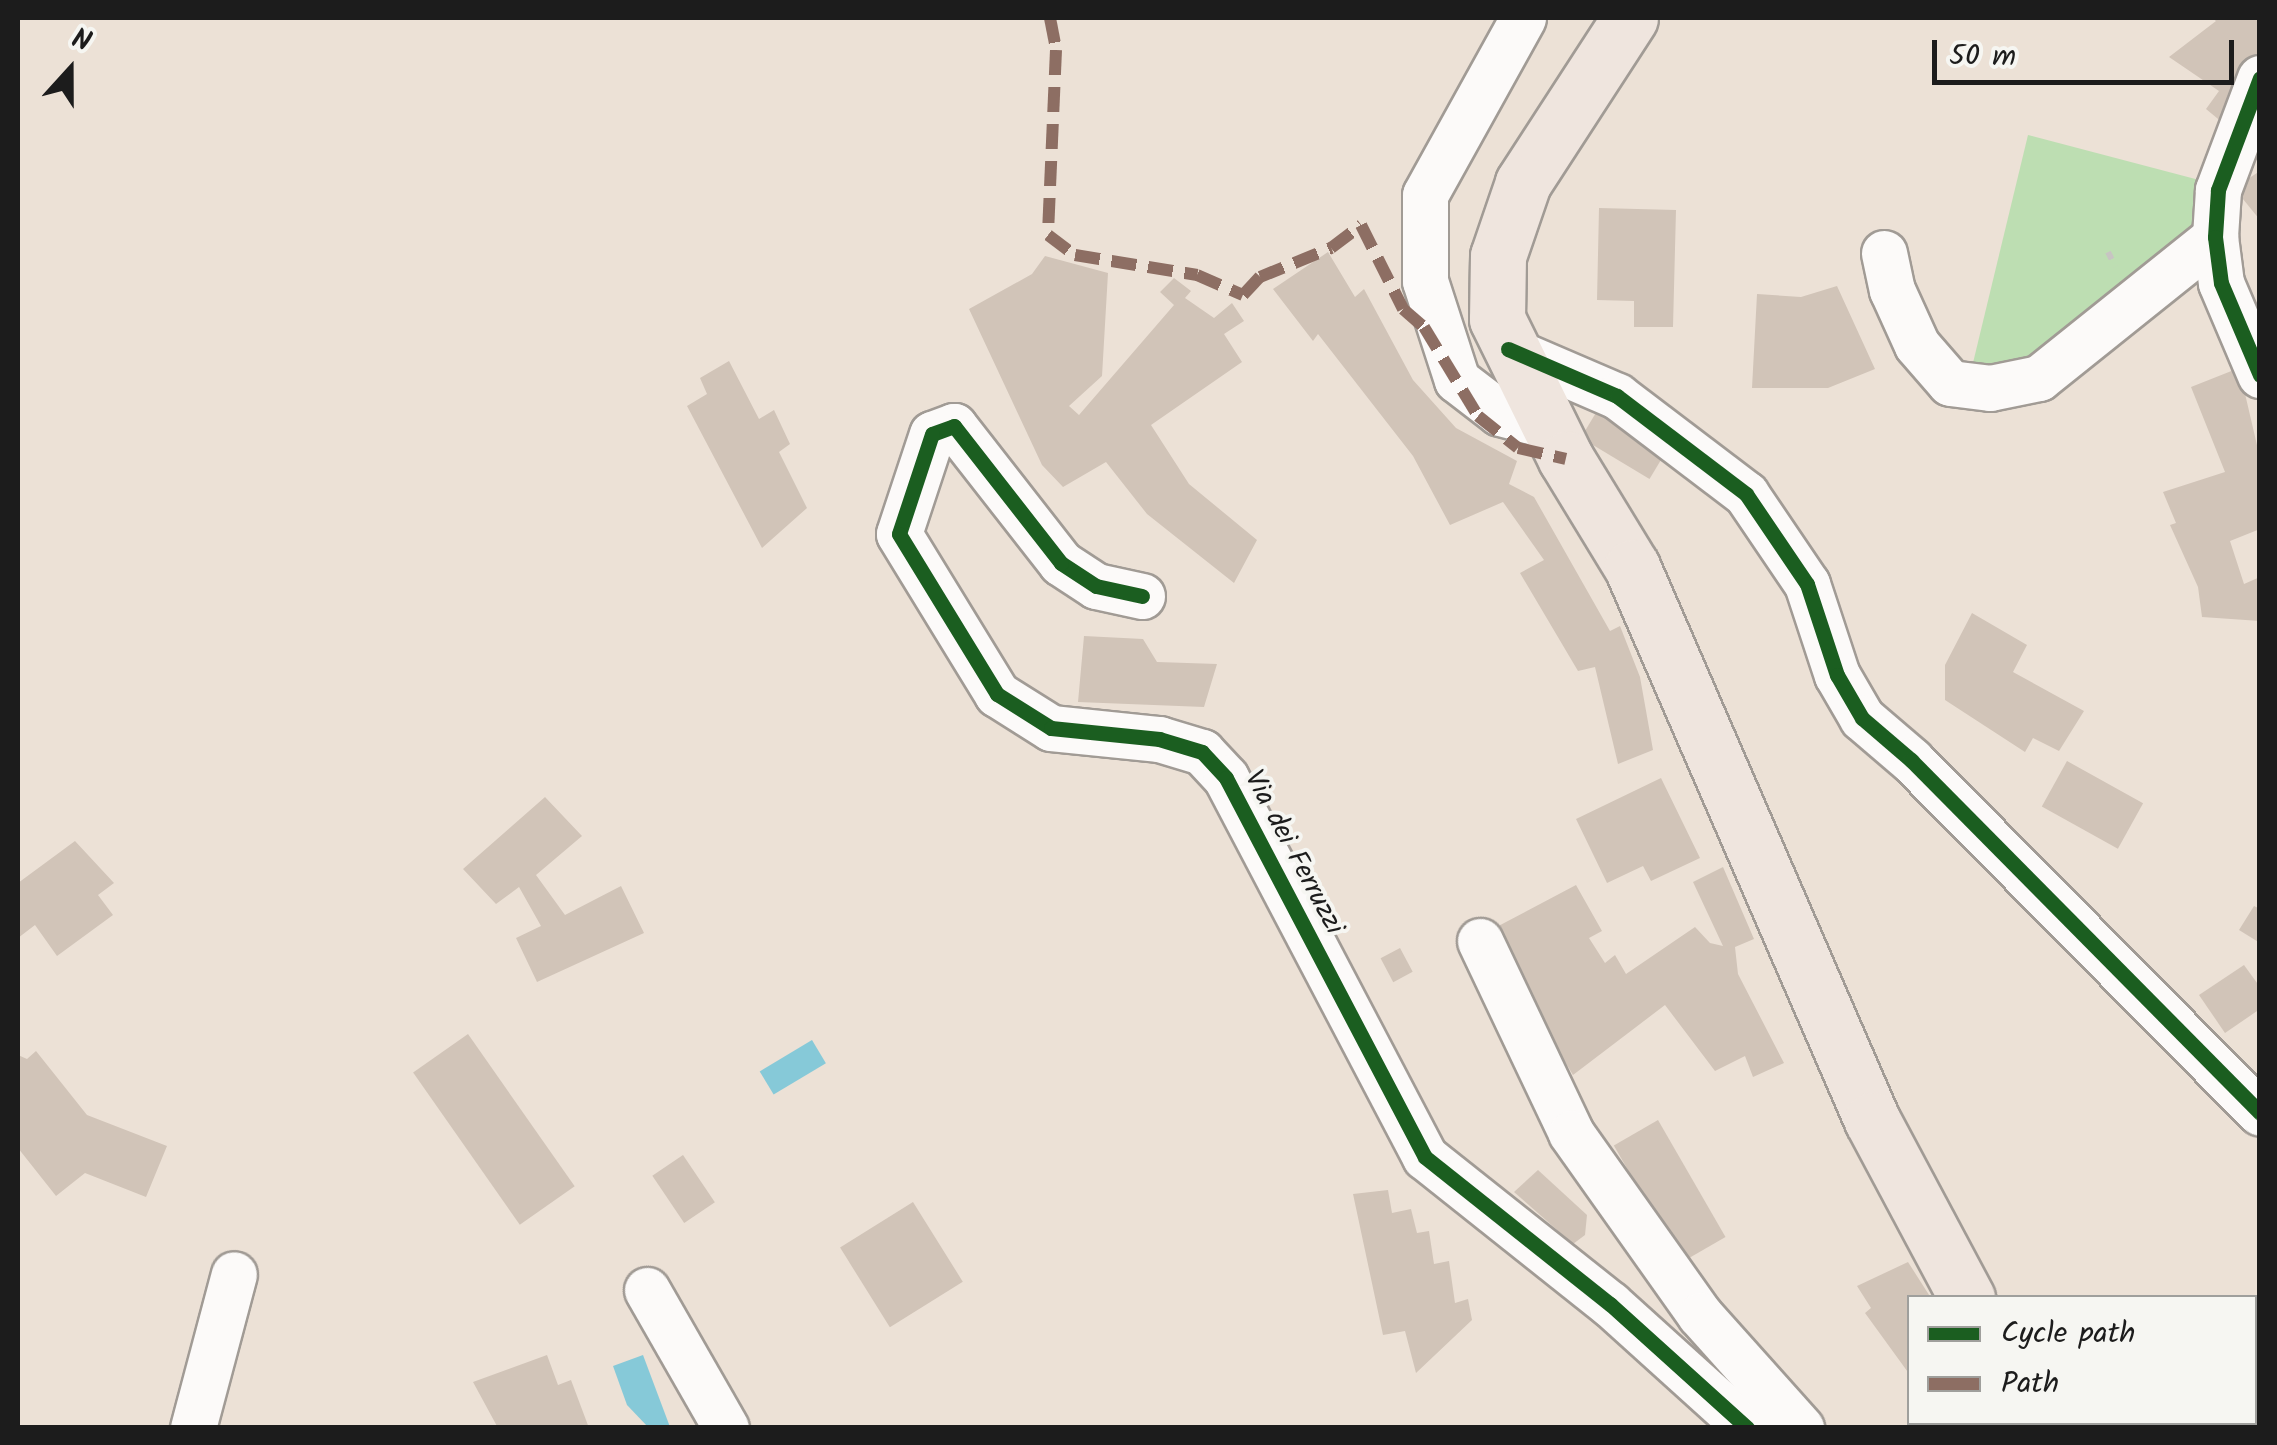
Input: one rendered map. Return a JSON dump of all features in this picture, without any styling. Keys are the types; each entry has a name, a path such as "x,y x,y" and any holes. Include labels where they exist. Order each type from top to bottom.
{"main road":[{"path":"1630,18 1523,183 1507,220 1494,288 1508,349 1632,567 1872,1120 1964,1295"}],"street":[{"path":"1523,18 1425,194 1425,281 1457,380 1500,414 1550,426"},
{"path":"2260,78 2218,190 2214,237 2222,283 2260,375"},
{"path":"1884,254 1892,290 1917,346 1950,383 1990,388 2039,378 2214,237"},
{"path":"1508,349 1617,396 1746,494 1807,584 1837,675 1862,718 1911,760 2260,1112"},
{"name":"Via dei Ferruzzi","path":"1142,596 1096,586 1061,563 954,426 932,434 898,534 997,694 1051,728 1158,739 1202,752 1226,778 1425,1157 1610,1304 1746,1428"},
{"path":"1480,941 1571,1132 1700,1315 1801,1428"},
{"path":"193,1428 234,1274"},
{"path":"648,1290 726,1428"}],"green space":[{"path":"2028,135 2203,181 2200,238 2044,365 1972,367"}],"water":[{"path":"812,1040 826,1063 774,1095 760,1071"},
{"path":"643,1355 670,1427 648,1427 627,1405 613,1366"}],"building":[{"path":"2212,18 2260,18 2260,59 2229,128 2206,109 2219,91 2169,57 2216,21"},
{"path":"2260,171 2260,220 2234,188"},
{"path":"1599,208 1676,210 1673,327 1634,327 1634,301 1597,300"},
{"path":"1328,252 1355,297 1364,289 1413,380 1456,428 1517,461 1509,484 1534,497 1610,631 1620,626 1640,677 1653,750 1618,764 1595,667 1578,671 1520,573 1544,560 1503,502 1450,525 1413,456 1318,334 1313,341 1273,289"},
{"path":"1045,256 1108,273 1102,376 1069,406 1079,415 1174,305 1160,292 1174,278 1191,291 1185,298 1214,318 1232,303 1244,321 1224,334 1242,362 1151,425 1189,484 1257,540 1234,583 1147,514 1106,462 1063,487 1042,465 969,309 1032,274"},
{"path":"1837,286 1875,369 1828,388 1752,388 1757,294 1801,297"},
{"path":"729,361 759,419 774,410 790,444 779,452 807,508 762,548 687,406 707,394 700,378"},
{"path":"2239,368 2260,458 2260,529 2230,541 2244,584 2260,577 2260,621 2202,617 2198,587 2170,525 2176,523 2163,492 2225,472 2191,387"},
{"path":"1600,406 1669,447 1650,479 1581,438"},
{"path":"1972,613 2027,645 2013,672 2084,711 2059,751 2033,738 2025,752 1945,700 1945,665"},
{"path":"1084,636 1143,639 1157,662 1217,664 1204,707 1078,702"},
{"path":"2067,761 2143,803 2118,849 2042,806"},
{"path":"1661,778 1700,858 1651,881 1643,866 1607,883 1576,819"},
{"path":"545,797 582,836 536,875 565,915 621,886 644,933 537,982 516,938 541,926 519,887 496,904 463,869"},
{"path":"75,841 114,883 98,895 113,915 57,956 35,925 18,938 18,883"},
{"path":"1723,867 1754,939 1735,947 1738,974 1784,1063 1753,1077 1745,1056 1715,1071 1665,1005 1573,1075 1487,932 1576,885 1602,931 1589,938 1605,963 1615,955 1626,974 1695,927 1710,943 1723,946 1693,882"},
{"path":"2254,906 2260,909 2260,943 2239,930"},
{"path":"1400,948 1413,972 1393,982 1381,958"},
{"path":"2244,965 2260,987 2260,1009 2225,1033 2199,995"},
{"path":"468,1034 575,1186 520,1225 413,1072"},
{"path":"36,1051 87,1115 167,1146 146,1197 85,1173 56,1196 18,1148 18,1055 27,1059"},
{"path":"1658,1120 1726,1237 1681,1262 1614,1146"},
{"path":"683,1155 715,1202 684,1223 652,1176"},
{"path":"1538,1170 1587,1215 1585,1235 1573,1244 1514,1192"},
{"path":"1388,1190 1392,1213 1411,1209 1417,1233 1429,1231 1434,1264 1449,1261 1455,1303 1468,1299 1472,1320 1416,1373 1405,1331 1383,1335 1353,1194"},
{"path":"913,1202 963,1282 890,1327 840,1248"},
{"path":"1908,1262 1929,1295 1907,1295 1907,1371 1865,1313 1871,1308 1857,1286"},
{"path":"547,1355 558,1385 571,1380 589,1428 498,1428 473,1382"}],"marked path":[{"path":"1050,18 1056,50 1048,235 1075,255 1197,275 1243,295 1260,277 1331,248 1361,225 1403,309 1424,327 1478,416 1518,448 1566,459"}],"cycle path":[{"path":"2260,78 2218,190 2215,237 2221,283 2260,375"},
{"path":"1508,349 1617,396 1746,494 1807,584 1837,675 1862,718 1911,760 2260,1113"},
{"path":"1142,596 1096,586 1061,563 954,426 932,434 899,534 997,694 1051,728 1159,739 1202,752 1226,778 1425,1157 1610,1304 1747,1428"}]}
